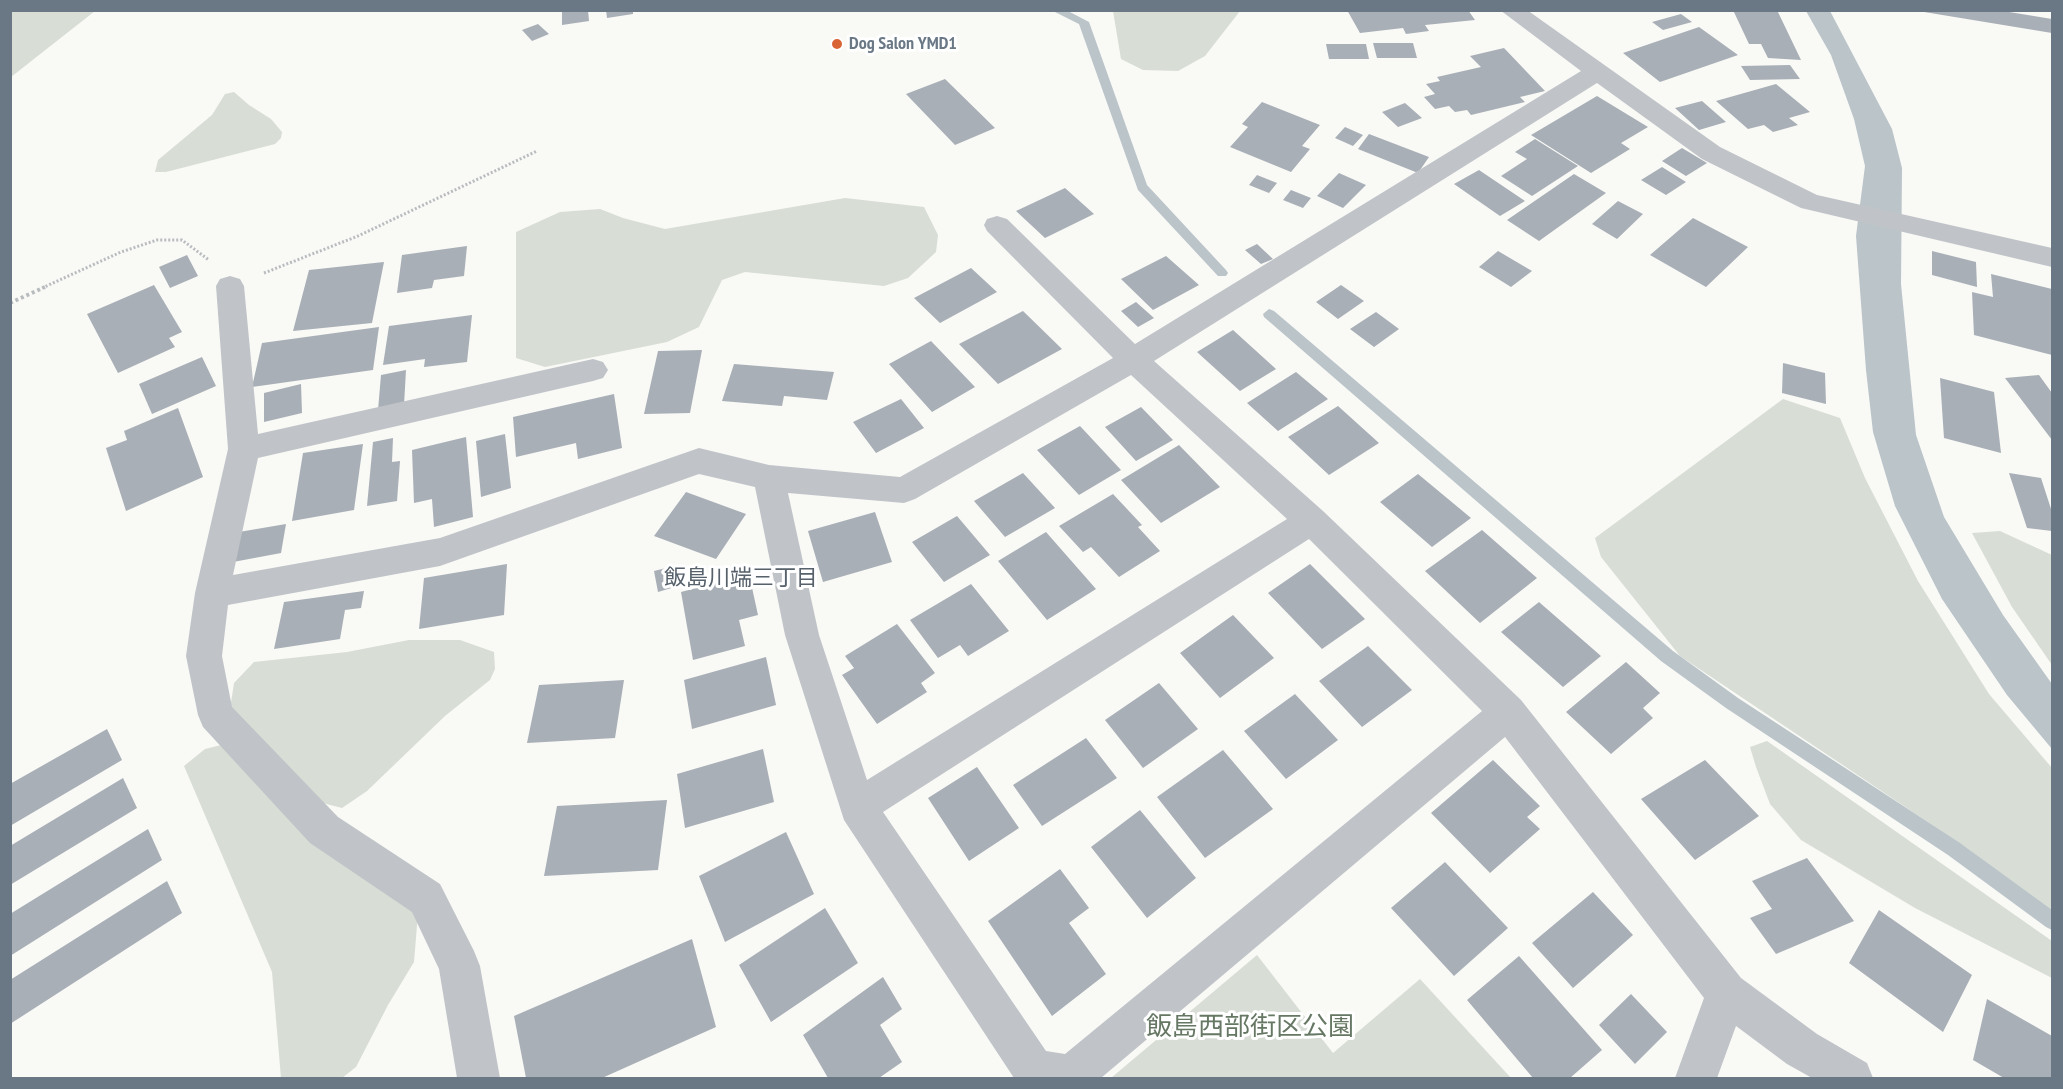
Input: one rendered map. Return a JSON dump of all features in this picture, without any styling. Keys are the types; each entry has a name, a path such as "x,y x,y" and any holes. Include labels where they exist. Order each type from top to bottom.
{"street":[{"path":"1511,10 1711,153 1810,202 2052,257"},
{"path":"212,593 440,552 699,461 769,478 904,490 1133,360 1597,72"},
{"path":"997,225 1133,360 1311,521 1508,712 1726,993 1802,1049 1852,1078"},
{"path":"230,286 244,449 212,593 204,656 216,716 324,830 426,898 459,966 478,1078"},
{"path":"244,449 593,370"},
{"path":"769,478 802,635 857,807 1034,1071 1071,1076 1508,712"},
{"path":"857,807 1311,521"},
{"path":"1696,1078 1726,993"}],"path":[{"path":"10,303 121,252 158,240 182,240 208,259 230,286 358,236 537,151"}],"green space":[{"path":"11,10 95,10 95,11 11,77"},
{"path":"1113,10 1240,11 1205,56 1178,71 1143,70 1121,59"},
{"path":"234,92 271,119 282,132 281,138 275,144 166,172 155,172 158,160 212,115 225,94"},
{"path":"845,198 924,207 938,235 936,252 908,278 884,286 745,272 722,280 699,327 667,342 545,367 516,358 516,232 560,212 600,209 623,218 665,229"},
{"path":"1783,399 1840,418 1865,478 1918,581 1989,694 2052,768 2052,913 1968,849 1680,656 1601,557 1595,538"},
{"path":"2000,531 2052,555 2052,665 2012,607 1972,533"},
{"path":"409,640 460,640 494,652 495,669 490,680 445,716 367,791 342,808 315,801 230,709 234,683 254,662 347,652"},
{"path":"1767,741 2052,941 2052,978 1915,908 1801,840 1770,804 1756,767 1750,747"},
{"path":"221,745 418,913 414,962 388,1005 356,1067 342,1078 281,1078 272,972 184,766 205,749"},
{"name":"飯島西部街区公園","path":"1257,955 1333,1053 1420,979 1511,1078 1111,1078"}],"shaded area":[{"path":"1806,11 1830,11 1892,129 1902,168 1901,284 1916,435 1944,517 2003,615 2052,684 2052,749 2007,695 1942,599 1895,506 1873,432 1866,370 1856,236 1865,166 1854,119 1831,55"}],"building":[{"path":"562,10 588,10 589,21 562,25"},
{"path":"606,10 633,10 633,14 607,18"},
{"path":"1347,10 1468,10 1475,20 1425,25 1429,31 1406,34 1403,28 1360,33"},
{"path":"1733,10 1777,10 1801,60 1768,58 1761,44 1749,44"},
{"path":"1912,10 1997,10 2052,19 2052,33"},
{"path":"1681,14 1692,22 1663,30 1652,22"},
{"path":"538,24 549,34 532,41 522,30"},
{"path":"1699,27 1738,55 1660,82 1623,53"},
{"path":"1373,43 1413,43 1417,58 1377,58"},
{"path":"1326,44 1366,44 1369,59 1329,59"},
{"path":"1504,48 1545,91 1520,97 1525,102 1471,115 1467,110 1455,112 1449,106 1435,109 1424,97 1435,94 1426,84 1440,81 1437,77 1481,67 1470,56"},
{"path":"1790,65 1800,79 1750,80 1741,66"},
{"path":"945,79 995,128 955,145 906,94"},
{"path":"1776,84 1810,112 1789,118 1798,125 1773,132 1764,125 1748,129 1716,101"},
{"path":"1597,96 1648,127 1621,143 1630,149 1591,173 1531,135"},
{"path":"1702,101 1726,122 1699,130 1675,108"},
{"path":"1262,102 1320,125 1302,146 1310,149 1291,172 1230,147 1248,127 1242,124"},
{"path":"1405,103 1422,118 1398,127 1382,112"},
{"path":"1345,127 1363,135 1353,146 1335,138"},
{"path":"1369,134 1429,157 1418,173 1358,149"},
{"path":"1535,139 1578,166 1532,196 1501,176 1527,159 1515,152"},
{"path":"1682,148 1707,163 1686,176 1662,161"},
{"path":"1662,167 1686,182 1666,195 1641,180"},
{"path":"1479,170 1525,201 1500,216 1454,184"},
{"path":"1339,173 1366,185 1343,208 1317,196"},
{"path":"1574,174 1606,193 1539,241 1507,220"},
{"path":"1257,175 1277,183 1269,193 1249,185"},
{"path":"1065,188 1094,214 1045,238 1016,211"},
{"path":"1291,190 1311,198 1303,208 1283,200"},
{"path":"1618,201 1643,214 1617,239 1592,224"},
{"path":"1693,218 1748,247 1706,287 1650,255"},
{"path":"1257,244 1273,259 1261,264 1245,250"},
{"path":"467,246 464,276 434,280 432,288 397,293 402,255"},
{"path":"1498,251 1532,271 1511,287 1479,267"},
{"path":"1932,251 1976,262 1977,287 1932,275"},
{"path":"187,255 198,276 170,288 159,267"},
{"path":"1166,256 1199,285 1153,310 1121,279"},
{"path":"384,262 372,323 293,331 309,270"},
{"path":"971,268 997,292 940,323 914,298"},
{"path":"1991,274 2052,289 2052,355 1974,335 1972,292 1993,297"},
{"path":"154,285 182,332 169,338 175,347 118,373 87,314"},
{"path":"1341,285 1364,301 1338,319 1316,302"},
{"path":"1136,302 1154,318 1138,327 1121,311"},
{"path":"1023,311 1062,349 998,384 959,344"},
{"path":"1376,312 1399,329 1374,347 1350,329"},
{"path":"472,315 467,362 424,367 425,359 383,365 389,326"},
{"path":"379,327 373,370 252,387 262,343"},
{"path":"1233,330 1276,369 1240,391 1197,352"},
{"path":"931,341 975,387 932,412 889,364"},
{"path":"702,350 690,413 644,414 658,351"},
{"path":"202,357 216,386 152,414 139,384"},
{"path":"1783,363 1825,373 1826,404 1782,393"},
{"path":"734,364 834,372 827,400 784,396 782,406 722,401"},
{"path":"406,370 404,405 378,410 381,375"},
{"path":"1296,372 1328,399 1278,431 1247,403"},
{"path":"2039,375 2052,393 2052,440 2005,378"},
{"path":"1940,378 1994,392 2001,453 1944,438"},
{"path":"301,384 302,413 264,422 264,393"},
{"path":"614,394 622,448 578,459 576,443 516,457 513,417"},
{"path":"901,399 924,428 876,453 853,422"},
{"path":"1338,406 1379,443 1329,475 1288,437"},
{"path":"1141,407 1173,440 1136,461 1105,427"},
{"path":"178,408 203,477 126,511 106,448 127,440 124,431"},
{"path":"1080,426 1121,470 1079,495 1037,450"},
{"path":"505,434 511,488 481,497 476,441"},
{"path":"466,437 473,517 434,527 432,499 414,503 412,450"},
{"path":"393,438 392,462 400,461 397,501 367,506 373,442"},
{"path":"363,444 354,510 292,521 303,453"},
{"path":"1179,445 1220,487 1161,523 1121,480"},
{"path":"1023,473 1055,508 1005,537 974,501"},
{"path":"2009,473 2041,478 2052,512 2052,531 2027,528"},
{"path":"1418,474 1471,518 1432,547 1380,502"},
{"path":"686,492 746,514 716,559 654,536"},
{"path":"1113,494 1142,525 1138,527 1160,551 1119,577 1091,547 1083,552 1059,526"},
{"path":"875,512 892,562 823,582 808,531"},
{"path":"957,516 990,555 944,582 912,542"},
{"path":"286,524 281,553 233,562 239,532"},
{"path":"1482,530 1537,578 1480,623 1425,571"},
{"path":"1046,532 1096,589 1047,620 998,561"},
{"path":"507,564 504,615 419,629 424,578"},
{"path":"1310,564 1365,619 1322,649 1268,593"},
{"path":"674,566 678,586 658,592 654,571"},
{"path":"749,574 758,615 739,620 745,646 693,660 681,592"},
{"path":"971,584 1009,631 968,656 960,645 938,658 910,620"},
{"path":"364,591 361,608 345,610 340,639 274,649 284,602"},
{"path":"1539,602 1601,656 1563,687 1501,632"},
{"path":"1233,615 1274,658 1220,698 1180,653"},
{"path":"897,624 935,673 921,683 927,692 877,724 842,675 854,668 845,656"},
{"path":"1368,646 1412,690 1362,727 1319,681"},
{"path":"766,657 776,705 692,729 684,680"},
{"path":"1626,662 1660,693 1643,708 1653,718 1611,754 1566,712"},
{"path":"624,680 615,738 527,743 539,685"},
{"path":"1159,683 1198,729 1143,768 1105,720"},
{"path":"1295,694 1338,740 1286,779 1244,731"},
{"path":"107,729 122,760 10,826 10,784"},
{"path":"1086,738 1117,778 1042,826 1013,785"},
{"path":"763,749 774,802 685,828 677,774"},
{"path":"1223,750 1273,809 1205,858 1157,797"},
{"path":"1493,760 1540,806 1527,817 1540,829 1490,873 1431,813"},
{"path":"1705,760 1759,816 1695,860 1641,799"},
{"path":"977,767 1019,828 969,861 928,798"},
{"path":"123,778 137,808 10,885 10,846"},
{"path":"667,800 658,870 544,876 557,806"},
{"path":"1140,810 1196,878 1147,918 1091,847"},
{"path":"148,829 162,860 10,956 10,914"},
{"path":"786,832 814,894 725,942 699,876"},
{"path":"1807,858 1854,921 1776,954 1750,918 1772,909 1752,881"},
{"path":"1445,862 1508,928 1454,976 1391,908"},
{"path":"1060,869 1089,908 1069,923 1106,974 1052,1016 988,921"},
{"path":"167,881 182,913 10,1024 10,980"},
{"path":"1593,892 1633,935 1573,988 1532,943"},
{"path":"825,908 858,963 771,1022 739,965"},
{"path":"1879,910 1972,975 1943,1032 1849,963"},
{"path":"692,939 716,1027 602,1078 526,1078 514,1016"},
{"path":"1519,956 1602,1050 1570,1078 1533,1078 1467,1000"},
{"path":"883,977 902,1009 880,1025 902,1062 879,1078 828,1078 803,1035"},
{"path":"1631,994 1667,1032 1635,1064 1599,1025"},
{"path":"1987,999 2052,1036 2052,1078 2004,1078 1973,1060"}],"waterway":[{"path":"1056,10 1084,22 1142,187 1222,273"},
{"path":"1269,314 1667,656 1732,703 1954,849 2052,921"}],"place":[{"name":"Dog Salon YMD1","path":"837,44"}],"district":[{"name":"飯島川端三丁目","path":"741,579"}]}
